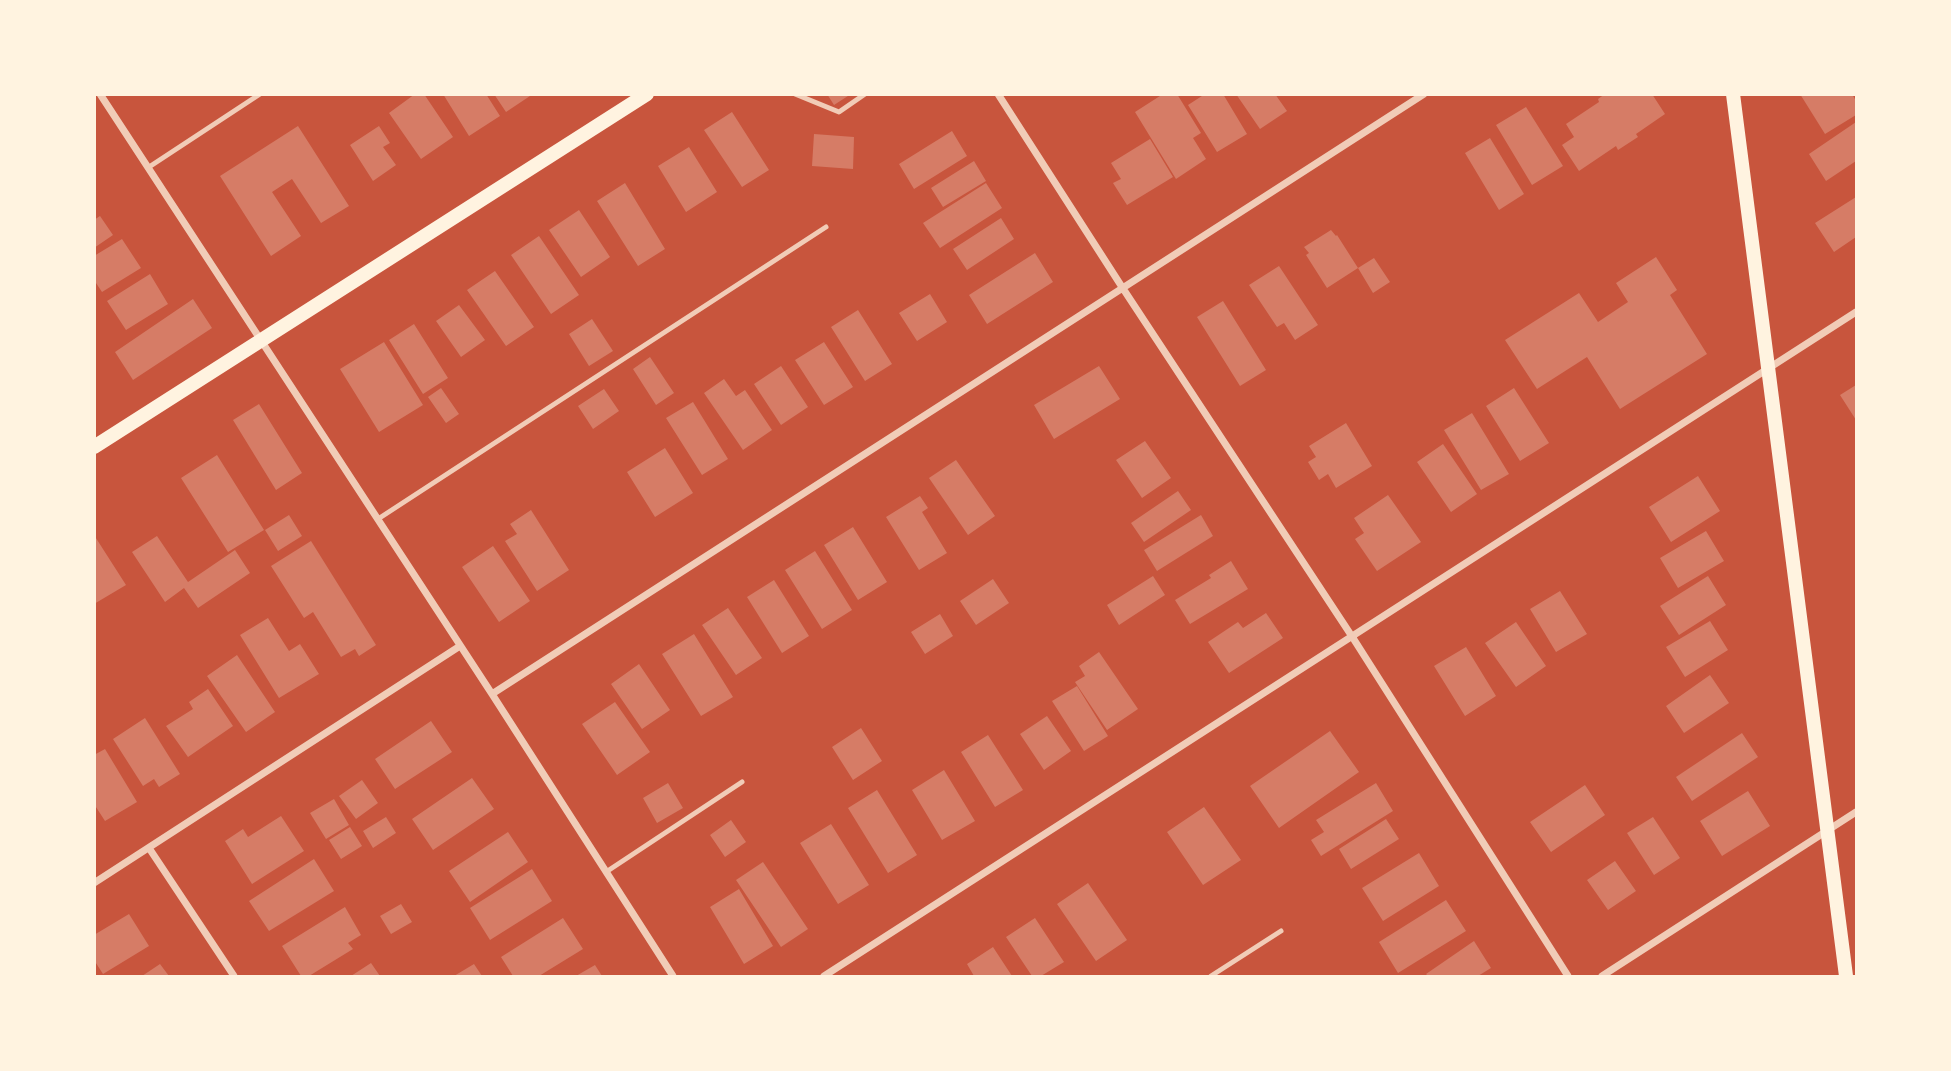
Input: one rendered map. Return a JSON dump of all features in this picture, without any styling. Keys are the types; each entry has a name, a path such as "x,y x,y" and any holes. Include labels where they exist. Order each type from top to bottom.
{"main road":[{"path":"94,447 647,94"},
{"path":"1733,94 1846,976"}],"street":[{"path":"100,94 673,976"},
{"path":"998,94 1353,638 1568,976"},
{"path":"492,694 1424,94"},
{"path":"824,976 1857,312"},
{"path":"94,883 460,646"},
{"path":"1602,976 1857,813"},
{"path":"149,848 234,976"}],"lane":[{"path":"149,167 260,94"},
{"path":"795,94 839,112 865,94"},
{"path":"804,99 810,94"},
{"path":"378,519 826,227"},
{"path":"606,872 742,782"},
{"path":"1211,976 1281,931"}],"building":[{"path":"415,94 424,94 453,137 421,159 389,113"},
{"path":"443,94 486,94 500,116 469,136"},
{"path":"494,94 533,94 506,112"},
{"path":"827,94 851,94 834,105"},
{"path":"1163,94 1177,94 1201,133 1193,138 1206,159 1176,179 1135,112"},
{"path":"1205,94 1223,94 1247,134 1217,152 1188,105"},
{"path":"1236,94 1275,94 1287,111 1260,129"},
{"path":"1605,94 1652,94 1665,114 1636,134 1638,137 1618,150 1616,146 1579,171 1562,145 1574,137 1566,124 1599,102 1598,99"},
{"path":"1800,94 1852,94 1856,101 1856,115 1825,134"},
{"path":"1526,107 1563,166 1532,185 1496,125"},
{"path":"732,112 769,170 742,187 704,130"},
{"path":"1856,122 1856,161 1826,181 1809,154"},
{"path":"298,126 349,206 321,223 292,179 272,192 301,236 271,256 220,176"},
{"path":"379,126 390,143 383,147 396,165 373,181 350,145"},
{"path":"952,131 967,156 914,189 899,164"},
{"path":"814,134 854,137 853,169 812,166"},
{"path":"1490,138 1524,194 1499,210 1465,153"},
{"path":"1150,139 1173,177 1127,205 1113,183 1121,179 1111,163"},
{"path":"689,147 717,192 686,212 658,166"},
{"path":"974,161 986,181 943,207 931,188"},
{"path":"625,183 665,249 638,266 597,201"},
{"path":"986,183 1002,208 940,248 923,223"},
{"path":"1856,197 1856,237 1834,252 1815,223"},
{"path":"579,210 610,257 581,277 549,230"},
{"path":"100,216 113,235 94,248 94,220"},
{"path":"1001,218 1014,239 967,270 953,249"},
{"path":"1331,230 1358,268 1327,288 1306,255 1309,253 1304,247"},
{"path":"539,236 579,295 551,314 511,255"},
{"path":"122,239 141,268 102,292 94,280 94,256"},
{"path":"1035,253 1053,282 987,324 969,295"},
{"path":"1656,257 1677,290 1670,295 1707,354 1620,409 1587,357 1537,389 1505,340 1579,293 1598,322 1628,302 1616,283"},
{"path":"1374,258 1390,282 1373,293 1358,268"},
{"path":"1279,266 1318,325 1295,340 1284,323 1277,327 1249,285"},
{"path":"495,271 534,327 506,346 467,290"},
{"path":"150,274 168,304 126,330 107,301"},
{"path":"930,294 947,322 917,341 899,313"},
{"path":"193,299 212,328 133,380 115,352"},
{"path":"1223,301 1266,370 1240,386 1197,317"},
{"path":"459,305 485,340 461,357 436,321"},
{"path":"858,310 892,364 865,381 831,327"},
{"path":"592,319 613,351 589,366 569,334"},
{"path":"414,324 448,378 423,394 389,340"},
{"path":"384,342 423,405 379,432 340,369"},
{"path":"824,342 853,387 824,405 795,360"},
{"path":"650,357 674,393 656,405 633,369"},
{"path":"781,366 808,407 781,425 754,384"},
{"path":"1099,366 1120,399 1054,439 1034,405"},
{"path":"724,379 736,396 745,390 772,430 743,450 704,393"},
{"path":"1856,385 1856,420 1840,395"},
{"path":"441,388 459,414 446,423 428,397"},
{"path":"1514,388 1549,443 1520,461 1486,406"},
{"path":"604,389 619,411 593,429 578,406"},
{"path":"693,402 728,459 702,475 666,418"},
{"path":"259,404 302,473 276,490 233,420"},
{"path":"1472,413 1509,474 1481,490 1444,430"},
{"path":"1346,423 1372,466 1336,488 1328,474 1319,480 1308,462 1316,457 1309,446"},
{"path":"1145,441 1171,478 1142,498 1116,460"},
{"path":"1443,444 1477,494 1451,512 1417,462"},
{"path":"665,448 693,493 655,517 627,472"},
{"path":"217,455 264,530 228,552 181,478"},
{"path":"956,460 995,516 968,535 929,478"},
{"path":"1698,476 1720,511 1671,542 1649,507"},
{"path":"1178,491 1191,510 1144,542 1131,523"},
{"path":"1388,495 1421,542 1377,571 1355,539 1364,533 1354,518"},
{"path":"920,496 928,508 922,512 947,553 919,570 886,517"},
{"path":"531,510 569,570 537,591 505,541 517,534 510,524"},
{"path":"289,515 302,536 278,551 265,530"},
{"path":"1201,515 1213,536 1157,571 1144,550"},
{"path":"853,527 887,582 858,600 824,545"},
{"path":"1706,531 1724,561 1678,588 1660,558"},
{"path":"94,535 126,585 94,604"},
{"path":"157,536 188,582 235,550 250,573 198,608 184,588 165,602 132,552"},
{"path":"311,541 376,645 359,656 355,649 341,657 313,612 304,618 271,566"},
{"path":"493,546 530,601 499,622 462,567"},
{"path":"815,551 852,610 822,629 785,570"},
{"path":"1231,561 1248,589 1190,624 1175,600 1211,578 1209,575"},
{"path":"1153,576 1165,595 1119,625 1107,605"},
{"path":"1708,576 1726,605 1679,635 1660,606"},
{"path":"993,579 1009,603 976,625 960,601"},
{"path":"774,580 809,636 782,653 747,597"},
{"path":"1560,591 1587,634 1556,652 1530,609"},
{"path":"728,608 762,658 736,675 702,625"},
{"path":"1266,613 1283,638 1229,673 1208,642 1238,622 1243,628"},
{"path":"940,614 953,636 925,654 911,632"},
{"path":"268,618 289,651 300,644 319,674 279,698 240,635"},
{"path":"1710,621 1728,650 1685,677 1666,647"},
{"path":"1516,622 1546,666 1516,687 1485,643"},
{"path":"694,634 733,697 701,716 662,654"},
{"path":"1466,647 1496,696 1465,716 1434,666"},
{"path":"1099,652 1138,709 1107,730 1075,682 1085,676 1079,666"},
{"path":"237,655 275,712 246,732 207,676"},
{"path":"639,664 670,710 642,729 611,684"},
{"path":"1710,675 1729,703 1684,733 1666,706"},
{"path":"1077,686 1108,736 1084,751 1052,701"},
{"path":"208,689 233,726 188,757 166,726 193,709 189,702"},
{"path":"615,702 650,752 617,775 582,724"},
{"path":"1047,716 1071,751 1044,770 1020,734"},
{"path":"145,718 180,774 159,787 154,779 143,786 113,739"},
{"path":"431,721 452,752 395,789 375,759"},
{"path":"861,728 882,761 853,780 832,747"},
{"path":"1330,731 1359,772 1279,828 1250,786"},
{"path":"1742,733 1758,757 1692,801 1676,777"},
{"path":"988,735 1023,790 995,807 961,752"},
{"path":"105,749 137,802 105,821 94,804 94,755"},
{"path":"944,770 975,821 942,840 912,790"},
{"path":"472,778 494,809 433,850 412,819"},
{"path":"362,780 378,803 356,819 339,796"},
{"path":"668,783 683,808 657,823 643,798"},
{"path":"1376,783 1393,811 1321,856 1311,840 1324,832 1316,820"},
{"path":"1585,785 1605,815 1551,852 1530,822"},
{"path":"877,790 917,855 888,873 848,808"},
{"path":"1748,791 1770,826 1722,856 1700,821"},
{"path":"334,799 349,825 326,839 310,813"},
{"path":"1204,807 1241,860 1203,885 1167,832"},
{"path":"281,816 304,851 252,884 225,841 243,829 248,837"},
{"path":"386,817 396,833 373,848 363,831"},
{"path":"1653,817 1680,858 1654,875 1627,833"},
{"path":"1386,819 1399,839 1351,869 1339,849"},
{"path":"731,820 746,842 725,857 710,835"},
{"path":"831,824 869,885 838,904 800,843"},
{"path":"350,827 362,846 341,859 329,840"},
{"path":"508,832 528,862 470,902 449,871"},
{"path":"1419,853 1439,886 1383,921 1362,888"},
{"path":"314,859 334,891 269,931 249,901"},
{"path":"1615,861 1636,891 1608,910 1587,880"},
{"path":"763,862 808,929 781,947 736,880"},
{"path":"532,869 552,901 490,940 470,908"},
{"path":"1088,883 1127,940 1096,961 1057,904"},
{"path":"739,889 773,946 744,964 710,907"},
{"path":"1446,900 1466,931 1398,973 1379,942"},
{"path":"401,904 412,922 391,934 380,916"},
{"path":"345,907 361,935 348,943 353,949 309,976 301,976 282,946"},
{"path":"129,914 149,946 103,974 94,960 94,935"},
{"path":"563,918 583,949 539,976 513,976 501,957"},
{"path":"1035,918 1064,962 1041,976 1032,976 1006,937"},
{"path":"1474,941 1491,968 1478,976 1426,974"},
{"path":"993,947 1012,976 974,976 967,964"},
{"path":"371,963 380,976 351,976"},
{"path":"160,964 169,976 142,976"},
{"path":"474,964 482,976 454,976"},
{"path":"595,965 602,976 576,976"}]}
